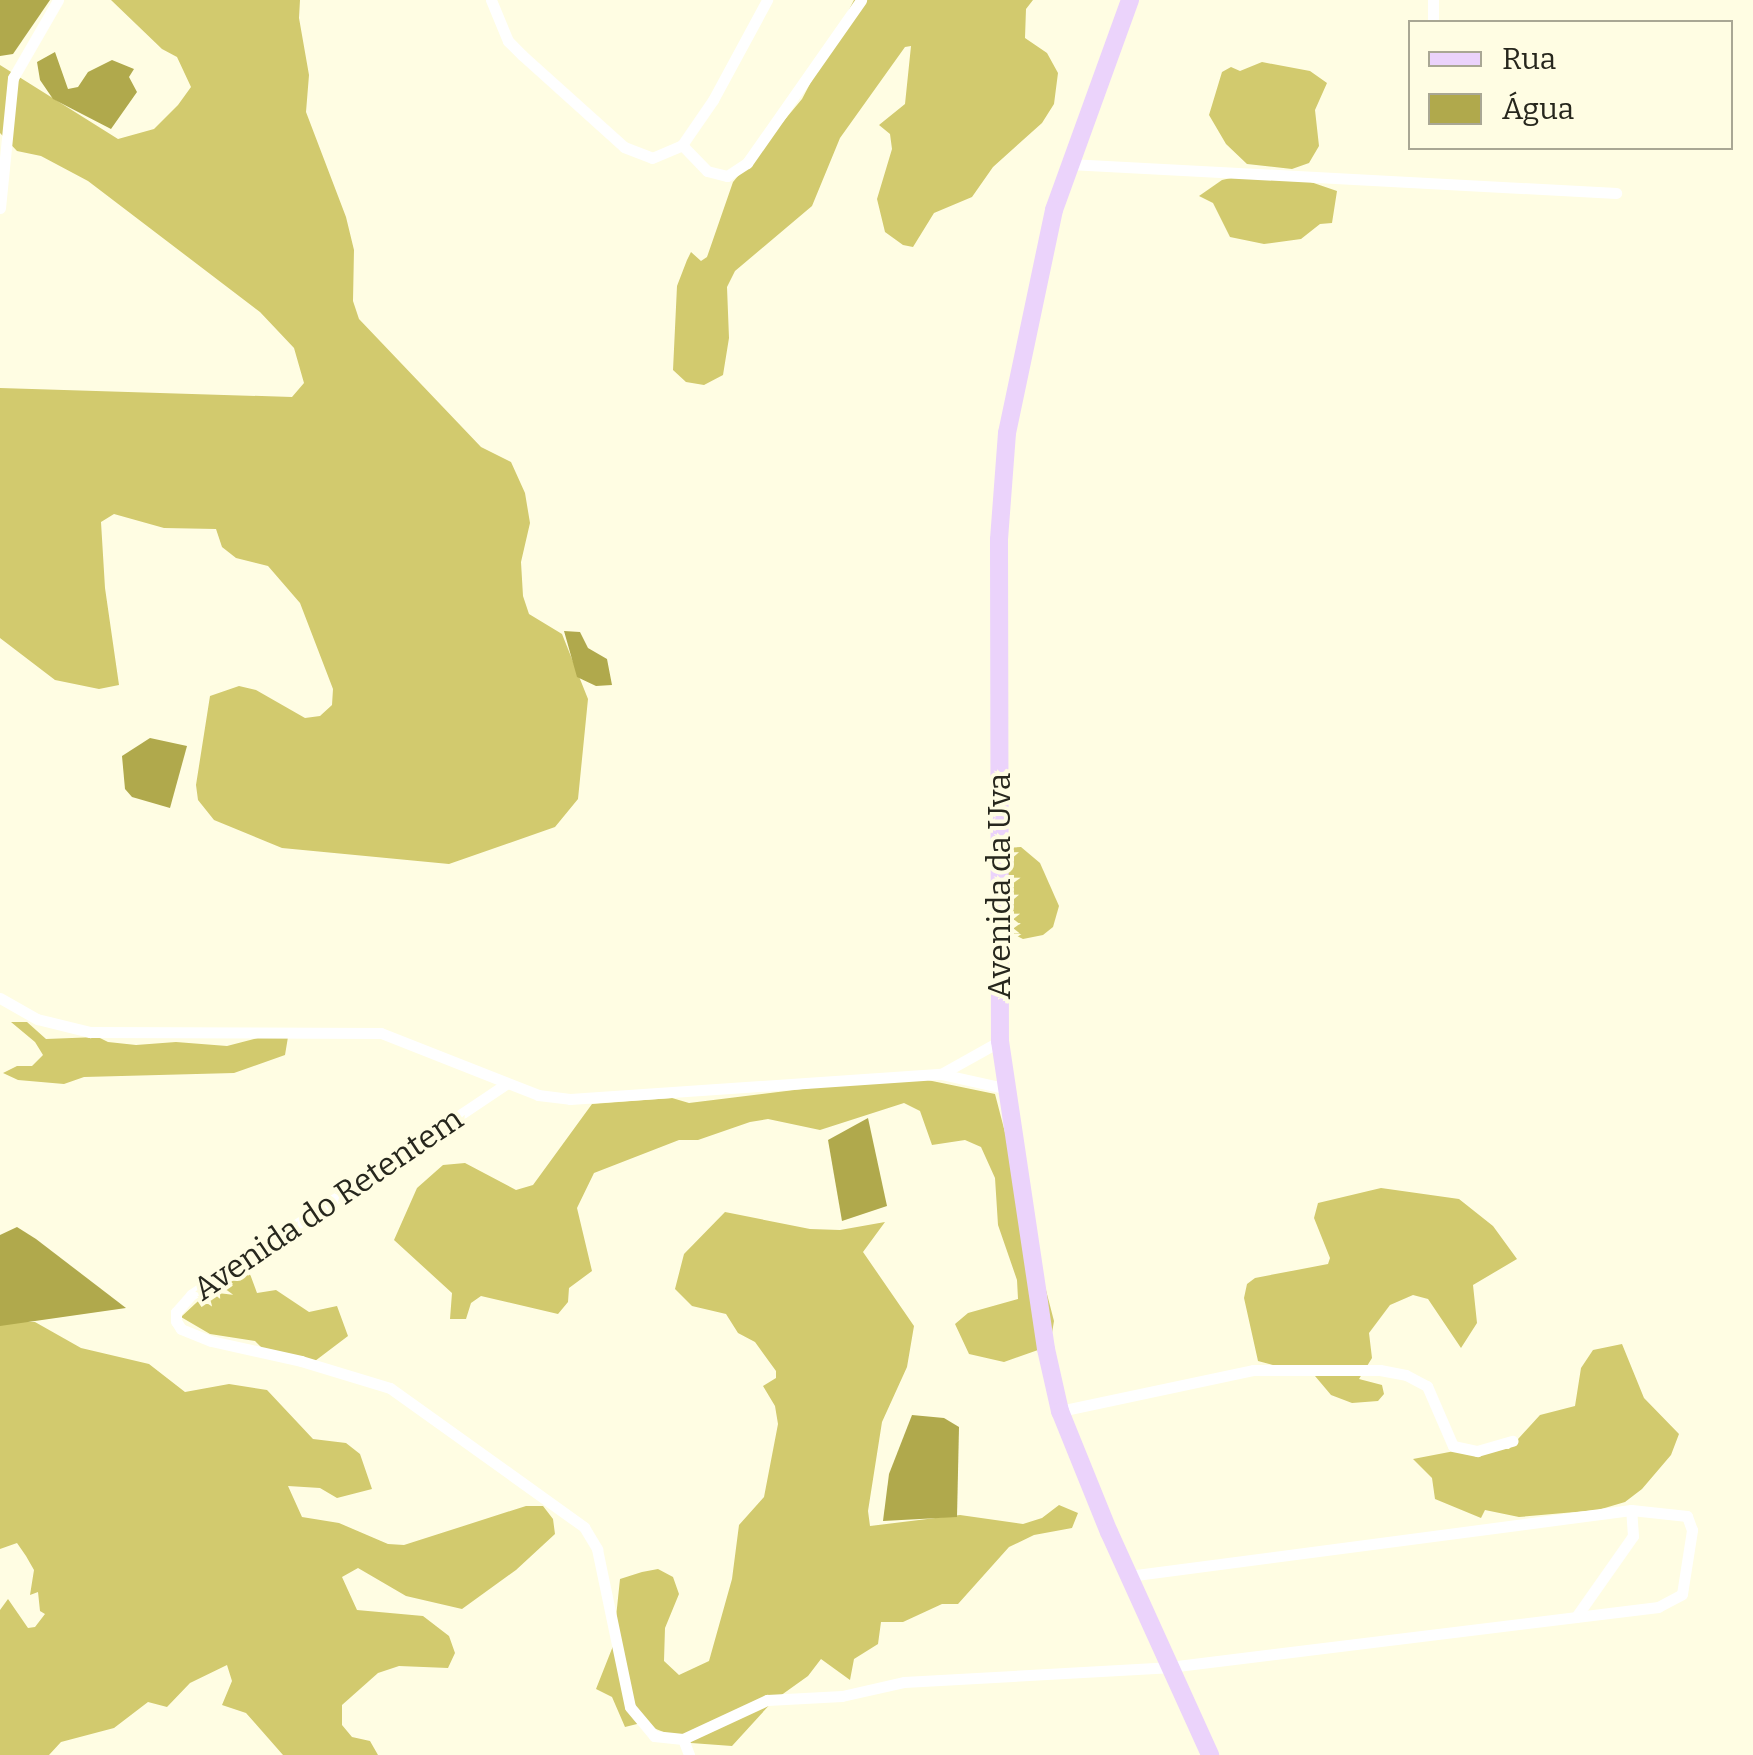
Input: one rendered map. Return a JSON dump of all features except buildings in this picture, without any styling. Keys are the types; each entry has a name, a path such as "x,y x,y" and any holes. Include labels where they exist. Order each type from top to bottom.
{"main road":[{"name":"Avenida da Uva","path":"1130,0 1070,164 1031,301 1000,487 1000,1041 1046,1349 1060,1410 1128,1576 1210,1755"}],"street":[{"path":"0,208 13,78 58,0"},
{"path":"490,0 508,41 624,147 652,158 682,144 713,100 767,0"},
{"path":"682,144 707,171 727,176 747,163 861,0"},
{"path":"1070,164 1616,193"},
{"path":"0,998 37,1018 90,1032 381,1033 538,1095 615,1098 941,1074 1004,1088"},
{"path":"941,1074 1000,1041"},
{"name":"Avenida do Retentem","path":"506,1084 191,1295 176,1312 176,1321 182,1329 211,1341 301,1361 390,1388 584,1527 597,1549 630,1707 654,1736 684,1739"},
{"path":"1060,1410 1253,1370 1380,1370 1406,1375 1427,1386 1453,1446 1477,1451 1514,1442"},
{"path":"689,1755 684,1739 767,1700 828,1697 946,1677 1169,1667 1658,1607 1682,1594 1690,1519 1666,1512 1630,1510 1128,1576"},
{"path":"1576,1617 1633,1536 1630,1510"}],"shaded area":[{"path":"111,0 300,0 299,18 309,75 306,112 346,217 354,250 353,301 359,319 481,447 511,462 525,493 530,523 521,562 523,596 529,614 562,634 588,699 578,799 555,827 449,864 282,848 214,820 198,800 196,785 210,696 239,686 256,690 305,718 320,716 332,705 333,689 300,603 268,566 236,558 222,547 216,529 164,528 114,514 101,522 105,588 119,685 99,689 55,680 0,638 0,388 292,397 304,383 294,348 260,312 88,181 41,156 17,151 0,133 0,65 118,139 154,129 178,105 191,87 177,57 162,49"},
{"path":"854,0 1033,0 1026,9 1025,38 1047,53 1058,73 1054,104 1042,123 993,167 972,197 934,213 913,247 903,245 885,232 877,199 892,149 890,134 879,125 905,104 911,46 905,47 840,138 812,206 735,271 727,287 729,338 723,375 704,385 686,382 673,370 677,286 687,260 691,252 701,261 707,257 733,182 802,99"},
{"path":"1262,62 1310,71 1327,83 1315,110 1319,146 1309,163 1292,169 1247,164 1226,144 1209,115 1222,72 1231,67 1240,71"},
{"path":"1245,175 1299,178 1337,191 1332,223 1320,224 1301,239 1264,244 1230,237 1213,203 1199,196 1222,180"},
{"path":"1021,847 1040,863 1059,906 1053,927 1043,935 1023,939 1013,934 1002,917 1006,848"},
{"path":"11,1022 27,1022 46,1039 98,1037 136,1045 176,1042 227,1046 273,1034 288,1037 285,1055 234,1073 84,1077 64,1084 18,1080 3,1073 17,1066 32,1066 43,1055 35,1042"},
{"path":"908,1076 995,1094 1054,1321 1051,1339 1038,1350 1004,1362 969,1354 955,1324 968,1313 1018,1299 1017,1280 998,1225 995,1178 981,1147 965,1140 932,1145 920,1111 904,1103 820,1130 768,1119 750,1122 698,1140 679,1140 594,1173 577,1208 592,1271 569,1288 568,1302 558,1314 481,1296 471,1303 466,1319 450,1319 452,1293 394,1240 417,1188 443,1165 465,1163 516,1190 533,1185 592,1104 672,1098 689,1103"},
{"path":"1381,1188 1459,1199 1493,1226 1517,1259 1473,1285 1477,1323 1461,1348 1428,1299 1413,1295 1390,1305 1369,1333 1372,1358 1359,1379 1382,1385 1384,1394 1378,1401 1352,1403 1331,1395 1315,1376 1258,1361 1244,1298 1247,1284 1255,1278 1328,1264 1330,1258 1314,1218 1318,1203"},
{"path":"725,1212 810,1229 840,1230 885,1222 863,1252 914,1326 907,1367 882,1422 868,1511 870,1526 960,1515 1023,1524 1042,1518 1059,1505 1078,1513 1072,1528 1034,1535 1009,1547 958,1604 942,1604 903,1622 881,1622 878,1644 854,1659 850,1680 821,1659 808,1676 773,1701 732,1746 691,1743 641,1723 625,1727 612,1697 596,1689 613,1646 620,1579 642,1572 658,1569 673,1577 679,1594 665,1628 664,1661 679,1675 709,1661 732,1579 739,1525 764,1497 778,1424 775,1406 763,1386 776,1378 776,1371 755,1342 738,1333 726,1314 692,1306 675,1289 684,1254"},
{"path":"250,1274 257,1293 276,1290 309,1312 337,1306 348,1336 315,1361 266,1352 255,1341 210,1334 181,1317 210,1290"},
{"path":"0,1322 35,1322 81,1348 149,1364 185,1392 229,1384 267,1390 313,1439 346,1443 360,1454 372,1489 337,1498 320,1488 288,1486 302,1517 339,1523 388,1544 404,1545 526,1506 543,1506 553,1519 555,1534 516,1570 462,1609 406,1596 358,1568 342,1577 357,1610 423,1616 449,1636 455,1653 448,1668 399,1666 378,1673 342,1705 342,1725 352,1737 370,1741 378,1755 283,1755 246,1713 222,1705 232,1681 227,1665 190,1683 167,1707 148,1702 114,1728 61,1742 49,1755 0,1755 0,1610 8,1599 28,1628 35,1627 45,1614 40,1611 38,1592 30,1595 34,1570 17,1543 0,1549"},
{"path":"1622,1344 1644,1398 1679,1434 1671,1455 1642,1489 1625,1502 1598,1510 1519,1517 1485,1510 1481,1518 1435,1499 1432,1478 1413,1459 1465,1449 1509,1449 1540,1415 1575,1406 1581,1368 1593,1350"}],"water":[{"path":"0,0 50,0 13,54 0,56"},
{"path":"55,52 68,89 78,87 88,72 112,60 134,69 129,77 137,92 111,129 53,99 40,80 37,62"},
{"path":"564,631 580,632 588,648 607,659 612,685 596,686 577,677"},
{"path":"150,738 187,746 170,808 132,797 125,789 122,756"},
{"path":"868,1118 887,1206 842,1221 828,1140"},
{"path":"17,1227 126,1308 0,1326 0,1235"},
{"path":"912,1415 944,1418 959,1427 957,1517 883,1521 889,1474"}]}
